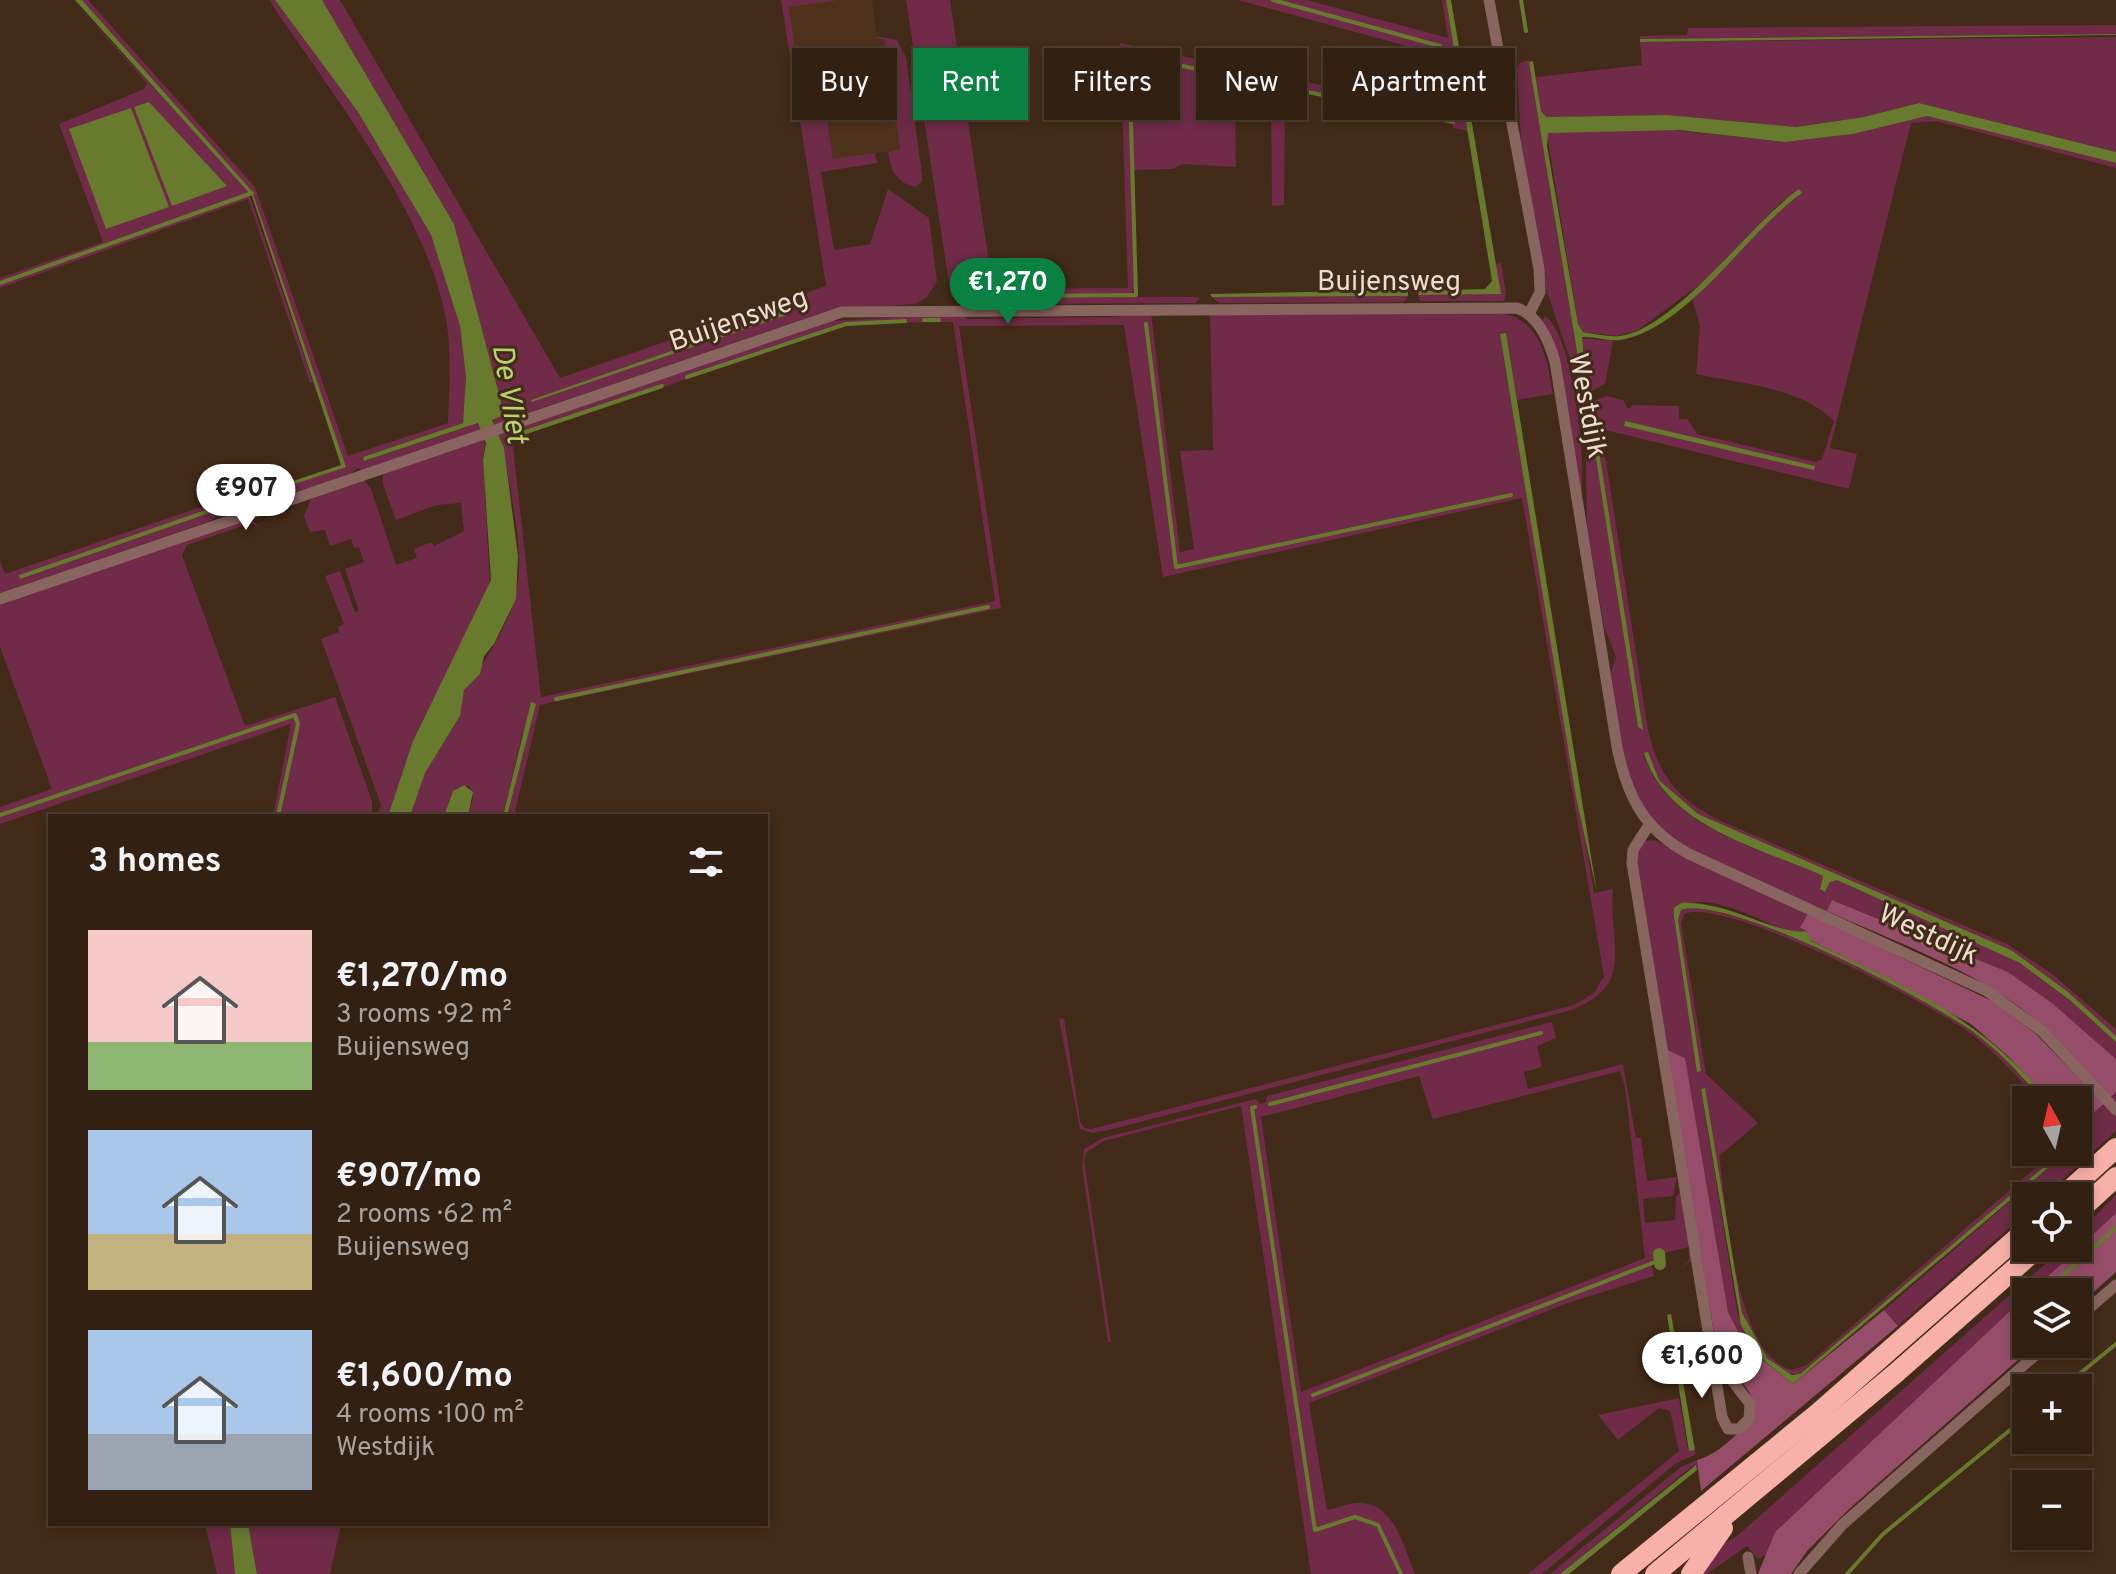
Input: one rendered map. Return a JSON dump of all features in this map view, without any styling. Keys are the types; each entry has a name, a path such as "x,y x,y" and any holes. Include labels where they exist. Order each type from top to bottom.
{"highway":[{"path":"2078,1182 2116,1148"},
{"path":"2092,1199 2116,1177"},
{"path":"1621,1574 1818,1413 2012,1242"},
{"path":"1655,1574 2022,1262"},
{"path":"1691,1574 1742,1503"}],"street":[{"path":"1489,0 1540,277 1540,292 1529,314"},
{"name":"Buijensweg","path":"0,599 804,323 850,311 1480,306 1506,307 1529,314"},
{"name":"Westdijk","path":"1529,314 1545,334 1555,362 1622,772 1633,803 1649,825 1689,854 1987,991 2042,1031 2116,1110"},
{"path":"1649,825 1636,844 1632,863 1712,1354 1724,1423 1728,1429 1739,1429 1749,1419 1750,1404 1712,1354"},
{"path":"2092,1306 2116,1285"},
{"path":"1799,1574 1842,1525 2032,1358"},
{"path":"1748,1557 1751,1574"}],"shaded area":[{"path":"72,0 247,188 313,382 310,383 248,199 0,288 0,278 103,242 59,124 144,89 147,83"},
{"path":"75,0 82,0 252,191 346,467 222,508 221,505 341,465 252,196"},
{"path":"82,0 88,0 255,187 348,456 448,423 450,358 446,319 435,278 397,195 347,113 269,0 275,0 358,112 431,235 460,326 466,377 463,423 363,457 365,461 479,423 481,430 362,470 358,468 350,474 228,515 222,513 222,508 345,466 252,191"},
{"path":"275,0 322,0 454,224 503,409 512,407 513,411 492,420 504,448 518,556 516,599 494,644 484,656 480,674 464,690 460,716 425,773 411,814 389,814 413,741 491,580 483,460 486,443 478,423 364,461 363,457 463,423 466,377 460,326 431,235 358,112"},
{"path":"322,0 340,0 560,378 826,286 800,120 827,120 833,159 875,153 877,163 821,172 834,250 870,244 888,189 929,218 937,281 926,298 915,304 827,311 493,425 493,418 513,411 511,407 503,409 454,224"},
{"path":"781,0 840,0 789,7 795,48 792,48 792,70"},
{"path":"840,0 872,0 877,39 884,39 885,48 795,48 789,7"},
{"path":"906,0 950,0 957,48 913,48"},
{"path":"1238,0 1307,0 1448,38 1442,0 1446,0 1454,48 1414,48"},
{"path":"1446,0 1451,0 1459,48 1454,48"},
{"path":"2116,25 2116,34 1640,39 1640,36 1687,35 1688,28"},
{"path":"2116,35 1640,42 1640,39"},
{"path":"877,36 897,40 906,57 922,174 922,182 916,187 899,179 889,158 888,152 900,149 896,120 897,48 885,48 884,39 877,39"},
{"path":"2116,37 2116,152 1919,103 1864,117 1796,127 1667,115 1546,117 1541,111 1536,77 1642,65 1640,42"},
{"path":"1120,43 1144,48 1120,48"},
{"path":"1180,56 1196,59 1196,68 1180,64"},
{"path":"1529,60 1583,388 1581,338 1613,341 1605,384 1588,393 1580,388 1546,289 1521,141 1517,68 1519,63"},
{"path":"1533,61 1541,111 1546,117 1667,115 1796,127 1864,117 1919,103 2116,152 2116,163 1927,116 1853,134 1785,142 1679,130 1548,133 1547,146 1578,324 1583,332 1620,336 1642,329 1688,295 1780,205 1799,189 1802,193 1673,315 1649,330 1625,339 1582,337 1586,388 1583,388 1529,62"},
{"path":"1180,66 1196,70 1196,120 1235,120 1236,167 1182,164 1173,169 1134,170 1133,120 1180,120"},
{"path":"1307,82 1323,86 1323,94 1307,90"},
{"path":"149,102 227,186 172,206 134,107"},
{"path":"131,108 169,207 106,229 69,129"},
{"path":"1927,116 2116,163 2116,168 1936,121 1911,123 1830,448 1857,454 1849,489 1601,429 1652,746 1672,785 1693,805 1721,821 2007,944 2052,974 2116,1029 2116,1036 2067,991 2011,950 1698,814 1659,780 1648,753 1644,754 1655,779 1672,800 1693,817 1744,844 1823,876 1820,889 1825,891 1830,882 1837,880 2020,963 2071,1001 2116,1042 2116,1059 2052,1003 2008,972 1833,900 1827,911 1698,854 1654,822 1640,805 1627,775 1611,672 1616,657 1604,627 1587,526 1585,405 1606,396 1623,400 1628,409 1634,405 1679,406 1679,419 1688,419 1697,434 1816,462 1822,459 1834,421 1805,401 1788,394 1696,374 1700,326 1692,298 1767,221 1801,193 1781,202 1704,281 1638,330 1617,336 1583,332 1578,324 1547,134 1554,131 1663,129 1785,142 1853,134","holes":["1624,422 1814,466 1814,469 1624,426","1591,427 1595,427 1642,729 1638,727"]},
{"path":"827,120 896,120 900,150 833,160"},
{"path":"924,120 968,120 993,289 1128,288 1123,120 1131,120 1135,289 1128,297 1200,297 1196,303 996,304 993,298 951,297"},
{"path":"1271,120 1285,120 1284,205 1272,206"},
{"path":"1452,120 1466,120 1468,131 1453,128"},
{"path":"1466,120 1471,120 1501,294 1418,295 1419,291 1485,289 1492,281"},
{"path":"1501,263 1506,293 1504,301 1420,301 1418,295 1500,294 1495,264"},
{"path":"1408,290 1408,296 1212,297 1210,294"},
{"path":"1408,296 1404,302 1219,303 1212,297"},
{"path":"788,310 790,314 531,400"},
{"path":"1151,313 1180,552 1194,549 1180,451 1213,450 1210,313 1498,313 1512,316 1533,331 1544,354 1553,394 1517,400 1506,334 1500,335 1594,893 1613,889 1615,962 1612,976 1604,989 1590,1001 1568,1011 1109,1130 1092,1133 1080,1129 1059,1019 1064,1018 1080,1121 1084,1128 1091,1129 1574,1005 1595,992 1604,976 1522,498 1163,577 1124,325 959,326 1001,608 540,705 514,814 508,814 536,702 522,735 503,814 469,814 473,798 470,787 464,785 453,791 445,814 410,814 422,779 458,719 461,697 498,639 515,596 519,566 517,532 504,448 497,434 831,321 959,314 968,319 1113,317","holes":["953,322 995,601 541,697 512,438 838,328 871,323"]},
{"path":"1545,316 1555,327 1570,371 1582,455 1581,493 1542,321"},
{"path":"1506,333 1597,893 1576,797 1500,334"},
{"path":"1625,421 1815,466 1814,470 1624,426"},
{"path":"1595,426 1643,730 1638,727 1591,427"},
{"path":"485,439 483,460 490,584 418,730 389,814 378,814 381,805 321,639 339,632 338,627 344,624 325,576 340,571 355,612 359,611 345,569 364,562 359,547 354,548 351,539 330,546 325,530 310,532 304,516 312,496 363,479 371,489 396,565 417,558 414,549 431,542 434,546 464,531 461,503 437,505 396,520 383,485 383,473"},
{"path":"212,503 216,517 210,521 0,594 0,561 5,574"},
{"path":"211,508 212,512 20,579 19,575"},
{"path":"250,517 259,527 251,523 187,545 182,555 245,726 335,697 372,801 372,814 273,814 291,724 0,824 0,807 52,789 0,647 0,604"},
{"path":"531,702 536,704 508,814 503,814"},
{"path":"1648,752 1659,780 1698,814 2011,950 2067,991 2116,1036 2116,1042 2071,1001 2020,963 1837,880 1830,882 1825,892 1820,889 1823,876 1744,844 1693,817 1672,799 1655,778 1644,753"},
{"path":"464,785 473,792 468,814 445,814 453,791"},
{"path":"1654,840 1808,913 1800,929 1803,930 1796,934 1720,905 1689,903 1675,908 1701,1072 1678,920 1681,910 1706,910 1742,918 1873,975 1972,1031 2029,1086 2025,1086 2002,1061 1963,1028 1868,975 1739,920 1706,913 1684,914 1681,923 1706,1074 1758,1123 1719,1156 1737,1276 1757,1337 1773,1359 1792,1370 1807,1365 2012,1188 2012,1194 1798,1375 1782,1371 1768,1359 1742,1313 1704,1089 1701,1090 1738,1315 1758,1356 1739,1338 1728,1312 1665,1049 1636,856 1644,841"},
{"path":"1832,900 2008,972 2052,1003 2116,1059 2116,1092 2110,1098 2043,1028 1997,992 1926,954 1827,911"},
{"path":"1681,903 1716,907 1781,928 1806,931 1811,941 1909,989 1967,1024 1995,1045 2036,1086 2029,1086 1972,1031 1873,975 1783,933 1741,918 1706,910 1681,910 1678,920 1701,1071 1697,1072 1674,908"},
{"path":"1808,913 1994,1002 2036,1034 2087,1086 2035,1086 2010,1058 1971,1024 1808,939 1806,931 1800,928"},
{"path":"1552,1022 1556,1038 1537,1046 1542,1067 1524,1072 1528,1089 1623,1064 1636,1138 1641,1138 1647,1181 1677,1177 1673,1196 1643,1199 1645,1223 1675,1220 1676,1197 1681,1190 1692,1260 1679,1271 1689,1261 1689,1247 1656,1255 1651,1262 1654,1276 1568,1303 1309,1403 1327,1510 1358,1503 1370,1504 1381,1510 1396,1528 1415,1574 1311,1574 1241,1106 1104,1141 1086,1153 1084,1160 1111,1342 1108,1342 1082,1166 1084,1149 1103,1138 1255,1099 1260,1104 1266,1102 1267,1096","holes":["1620,1071 1625,1087 1645,1258 1301,1392 1261,1117 1419,1076 1433,1119"]},
{"path":"1665,1049 1685,1058 1728,1312 1746,1347 1793,1384 1884,1310 1898,1326 1701,1491 1697,1460 1714,1452 1738,1433 1753,1408 1746,1387 1721,1356 1716,1344"},
{"path":"1705,1088 1742,1313 1768,1359 1792,1375 1800,1374 2012,1194 2012,1199 1793,1384 1758,1356 1741,1325 1701,1089"},
{"path":"2092,1092 2104,1104 2092,1114"},
{"path":"2116,1092 2116,1131 2092,1153 2092,1114 2102,1105 2105,1107"},
{"path":"2038,1166 2044,1166 2026,1182 2019,1182"},
{"path":"2045,1166 2050,1166 2032,1182 2026,1182"},
{"path":"2051,1166 2077,1166 2060,1182 2032,1182"},
{"path":"2116,1195 2116,1213 2092,1235 2092,1219"},
{"path":"2012,1199 2012,1225 1898,1326 1884,1310"},
{"path":"2116,1213 2116,1272 2092,1293 2092,1278 2046,1278 2063,1262 2092,1262 2092,1235"},
{"path":"2047,1262 2063,1262 2046,1278 2029,1278"},
{"path":"2012,1293 2012,1309 1782,1525 1771,1540 1766,1555 1758,1559 1747,1546 1707,1574 1694,1574 1715,1550 1738,1535"},
{"path":"2012,1309 2012,1358 2020,1358 1848,1510 1807,1551 1791,1574 1758,1574 1775,1532"},
{"path":"1671,1314 1695,1450 1689,1451 1667,1315"},
{"path":"1679,1398 1688,1450 1695,1450 1696,1454 1675,1464 1542,1574 1528,1574 1679,1451 1670,1411 1659,1408 1618,1440 1598,1415"},
{"path":"1697,1460 1698,1470 1696,1466 1691,1467 1560,1574 1550,1574 1681,1467"},
{"path":"1696,1465 1697,1470 1569,1574 1560,1574"},
{"path":"205,1526 230,1526 235,1574 217,1574"},
{"path":"230,1526 248,1526 257,1574 235,1574"},
{"path":"248,1526 341,1526 330,1574 257,1574"}],"waterway":[{"path":"1273,0 1440,46"},
{"path":"1521,0 1526,31"},
{"path":"1136,295 1129,55 1453,122"},
{"path":"0,283 252,193"},
{"path":"1000,296 1134,295"},
{"path":"924,320 939,320"},
{"path":"687,377 846,324 905,321"},
{"path":"1146,324 1176,567 1511,495"},
{"name":"De Vliet","path":"523,433 662,386"},
{"path":"556,699 988,607"},
{"path":"0,815 295,715 298,724 278,814"},
{"path":"1270,1104 1541,1033"},
{"path":"1255,1107 1252,1108 1315,1530 1355,1517 1378,1525 1401,1574"},
{"path":"2060,1278 2116,1228"},
{"path":"1659,1254 1660,1264"},
{"path":"1313,1395 1660,1260"},
{"path":"2079,1374 2116,1344"},
{"path":"1847,1574 1883,1534 2012,1428"}]}
